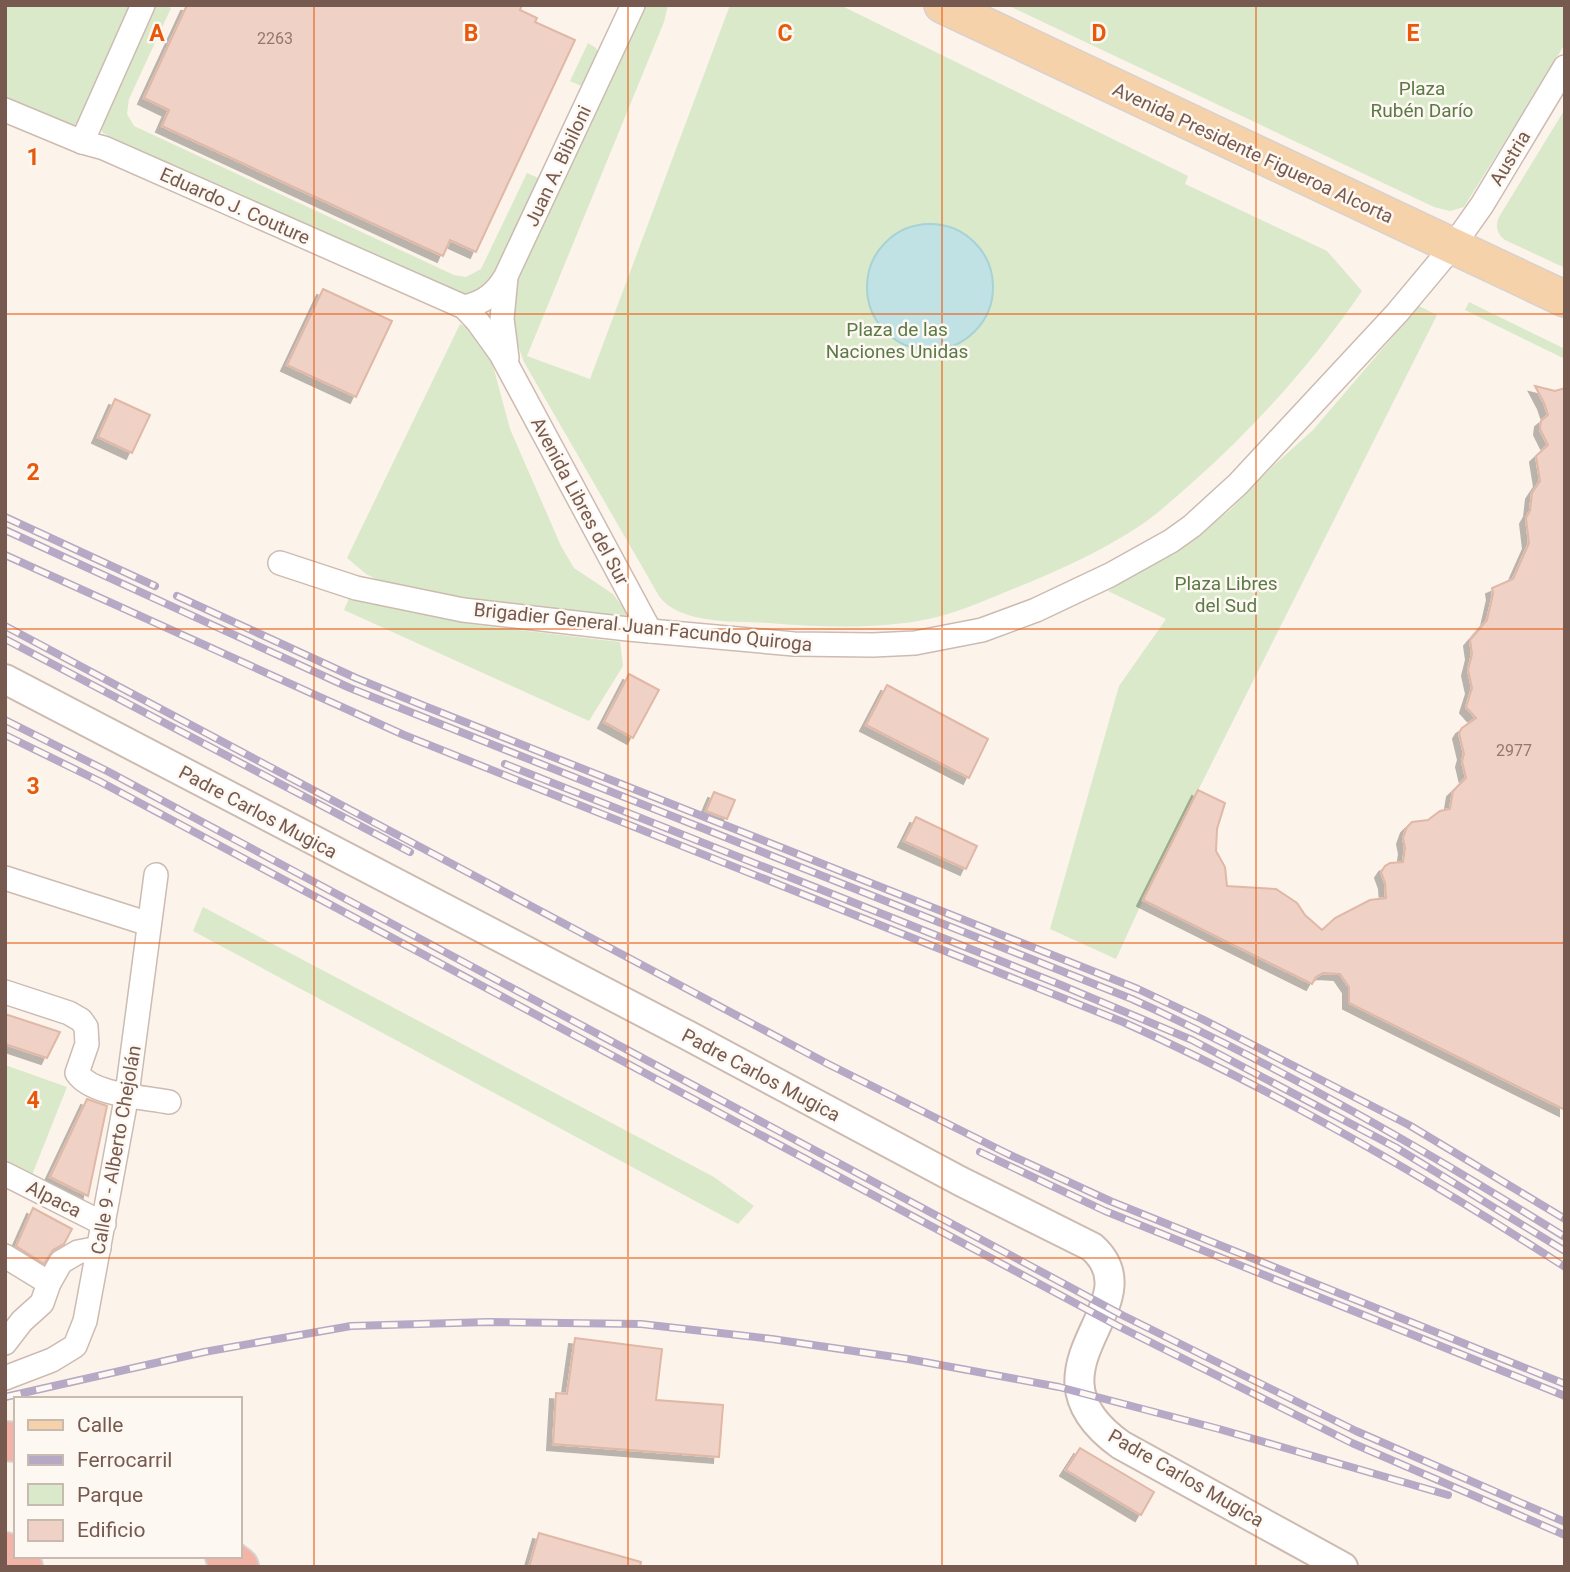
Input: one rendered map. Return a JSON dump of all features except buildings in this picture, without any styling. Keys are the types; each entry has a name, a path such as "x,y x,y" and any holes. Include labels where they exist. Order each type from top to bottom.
{"highway":[{"path":"5,1552 23,1567"}],"main road":[{"name":"Avenida Presidente Figueroa Alcorta","path":"942,5 1565,299"}],"street":[{"path":"82,142 143,5"},
{"name":"Juan A. Bibiloni","path":"464,307 485,300 494,293 506,276 633,5"},
{"name":"Austria","path":"1453,246 1482,205 1565,67"},
{"name":"Eduardo J. Couture","path":"5,110 82,142 104,148 464,307"},
{"name":"Brigadier General Juan Facundo Quiroga","path":"280,563 356,588 406,600 542,620 650,631 794,644 915,643 982,630 1036,610 1110,575 1171,541 1192,526 1238,484 1389,322 1453,246"},
{"name":"Avenida Libres del Sur","path":"506,276 502,319 510,371"},
{"name":"Avenida Libres del Sur","path":"464,307 478,322 510,371 650,631"},
{"name":"Padre Carlos Mugica","path":"5,679 702,1043 960,1181 1091,1247 1107,1263 1111,1286 1080,1363 1081,1391 1095,1422 1121,1445 1343,1567"},
{"name":"Calle 9 - Alberto Chejolán","path":"5,1378 52,1360 75,1346 85,1321 127,1094 156,875"},
{"path":"5,878 149,924"},
{"path":"5,992 69,1013 81,1020 86,1027 87,1044 77,1073 83,1081 97,1088 169,1102"},
{"name":"Alpaca","path":"6,1177 104,1224"},
{"path":"5,1343 14,1316 43,1303 49,1283 61,1262 78,1252 99,1248"},
{"path":"5,1256 49,1283"}],"green space":[{"path":"5,5 142,5 83,135 5,104"},
{"path":"151,5 171,8 129,99 127,114 134,126 454,275 466,277 481,269 527,173 545,181 496,282 468,297 447,293 103,133 100,127"},
{"name":"Plaza de las Naciones Unidas","path":"639,5 668,5 664,22 527,356 590,379 730,5 840,5 1188,176 1185,184 1327,251 1362,291 1305,367 1218,459 1148,520 1126,535 1076,561 964,609 900,624 806,626 710,620 680,612 659,596 524,362 517,343 513,316 518,266"},
{"name":"Plaza Rubén Darío","path":"1007,5 1565,5 1565,44 1464,207 1450,211 1434,207"},
{"path":"588,43 596,48 599,54 588,89 570,81"},
{"path":"1565,109 1565,268 1505,240 1497,227 1499,217"},
{"path":"1469,302 1565,349 1565,359 1465,310"},
{"name":"Plaza Libres del Sud","path":"1419,306 1437,315 1143,900 1116,959 1050,929 1119,686 1166,619 1108,591 1181,549 1230,510 1313,430"},
{"path":"460,324 477,333 488,347 510,429 561,546 574,568 613,594 631,625 403,593 366,574 347,558"},
{"path":"350,596 469,624 620,642 623,666 589,721 344,610"},
{"path":"203,907 714,1177 754,1206 738,1224 193,931"},
{"path":"5,1065 67,1087 32,1175 5,1160"}],"water":[{"path":"930,224 954,229 974,243 988,263 993,287 988,311 974,331 954,345 930,350 906,345 886,331 872,311 867,287 872,263 886,243 906,229"}],"railway":[{"path":"5,517 155,586"},
{"path":"5,530 350,688 1132,999 1244,1053 1353,1111 1565,1237"},
{"path":"5,555 404,735 1123,1022 1237,1077 1348,1136 1565,1267"},
{"path":"177,596 356,678 422,705 1138,989 1409,1125 1565,1219"},
{"path":"5,626 828,1064 1008,1154 1110,1201 1565,1384"},
{"path":"5,639 410,852"},
{"path":"5,720 109,772 1122,1315 1356,1431 1565,1522"},
{"path":"5,735 99,781 1118,1326 1352,1443 1565,1535"},
{"path":"505,764 1061,985 1192,1040 1395,1147 1565,1251"},
{"path":"980,1152 1105,1211 1565,1396"},
{"path":"5,1397 204,1352 351,1326 488,1322 641,1324 772,1339 908,1359 1059,1387 1219,1429 1448,1495"}]}
